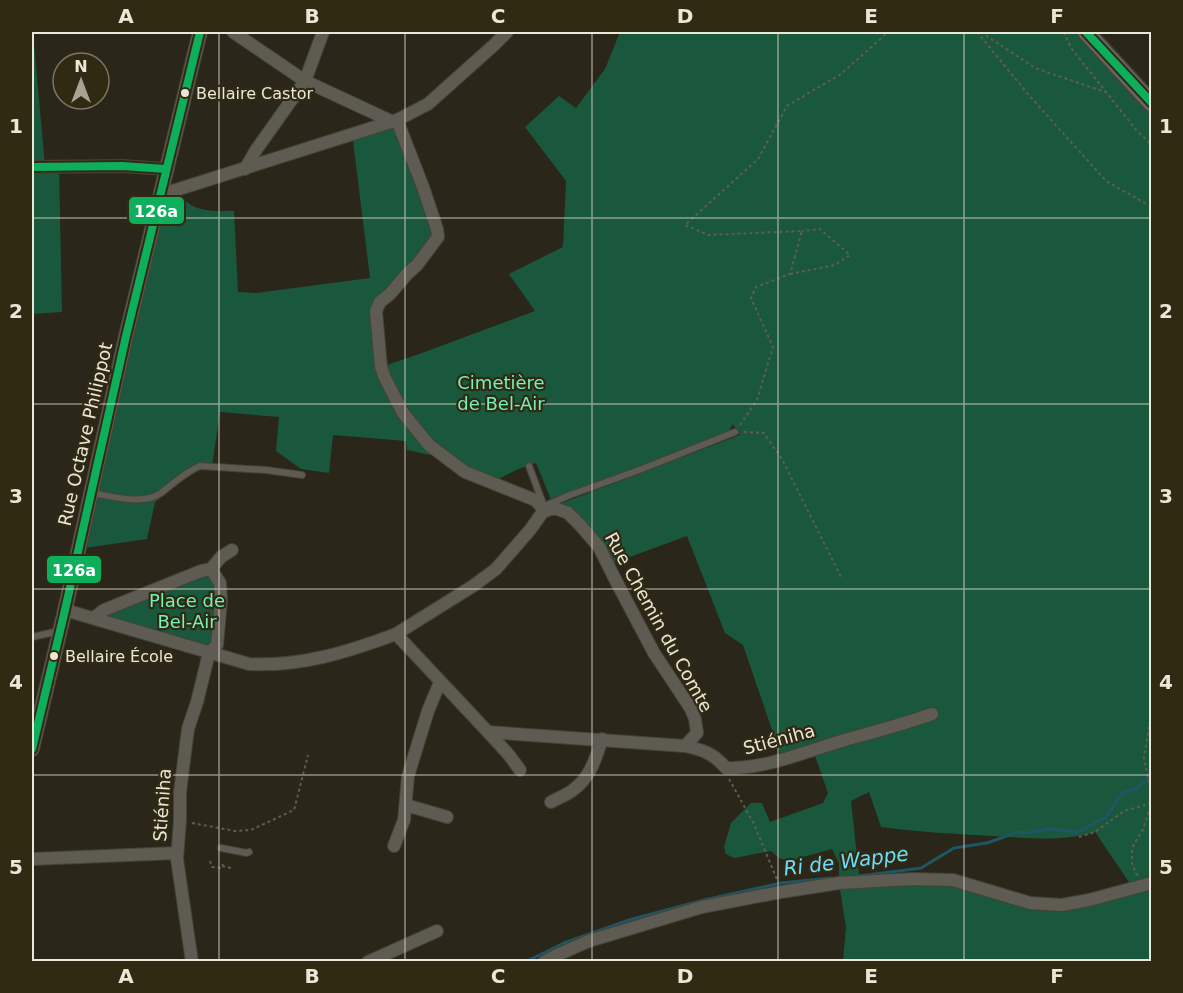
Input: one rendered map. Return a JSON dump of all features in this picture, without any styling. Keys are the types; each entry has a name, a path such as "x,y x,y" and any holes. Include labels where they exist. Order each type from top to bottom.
{"main road":[{"path":"1086,32 1152,104"}],"street":[{"name":"Rue Octave Philippot","path":"32,749 37,708 60,631 126,336 200,32"},
{"path":"233,32 305,81 394,120"},
{"path":"245,169 305,81 323,32"},
{"path":"160,195 394,120 428,104 507,32"},
{"name":"Rue Chemin du Comte","path":"394,120 423,187 438,237 417,266 380,302 376,311 381,367 385,378 403,413 429,445 465,472 525,495 535,500 542,510 557,509 568,513 599,547 654,652 691,709 697,733 685,746"},
{"path":"32,167 122,166 166,169"},
{"path":"65,610 249,664 290,664 324,657 396,634 473,586 496,569 542,510"},
{"path":"94,618 104,610 211,569 221,557 232,550"},
{"name":"Stiéniha","path":"192,962 181,927 177,853 180,792 188,729 209,653 217,645 221,600 220,583 211,569"},
{"path":"396,634 510,755 520,770"},
{"path":"394,846 404,820 408,776 428,711 440,682"},
{"name":"Stiéniha","path":"489,732 685,746 704,750 718,759 726,768 743,768 757,766 932,714"},
{"path":"551,802 572,792 582,783 593,766 602,739"},
{"path":"406,805 447,817"},
{"path":"32,859 177,853"},
{"path":"544,962 589,942 702,907 839,883 914,879 953,880 1030,903 1062,905 1089,900 1147,881"},
{"path":"368,962 437,932"}],"lane":[{"path":"529,466 542,501 542,510 570,495 735,432"},
{"path":"91,493 128,498 150,498 200,466 266,470 302,475"},
{"path":"32,637 60,631"},
{"path":"221,848 248,854"}],"path":[{"path":"735,432 757,400 772,347 751,298 756,287 790,274 835,265 850,255 820,229 708,235 685,225 758,159 787,106 840,74 888,32"},
{"path":"979,32 1035,68 1108,93"},
{"path":"979,32 1027,93 1106,181 1152,207"},
{"path":"1064,32 1071,48 1137,131 1152,145"},
{"path":"790,274 802,231"},
{"path":"735,432 764,433 783,461 841,577"},
{"path":"1147,881 1136,874 1132,863 1132,848 1143,829 1152,803 1144,758 1152,709"},
{"path":"180,820 235,831 251,830 294,810 308,754"},
{"path":"726,768 727,776 754,824 778,881"},
{"path":"1079,837 1095,832 1125,811 1152,803"},
{"path":"210,861 214,868 219,869 222,865 231,868 232,866"}],"green space":[{"path":"32,32 45,166 59,166 62,312 32,314"},
{"name":"Cimetière de Bel-Air","path":"620,32 1086,32 1151,95 1151,961 843,961 846,927 839,883 839,863 832,849 789,861 779,858 771,851 734,858 726,854 724,847 731,823 751,803 762,803 770,822 823,803 828,793 813,750 782,759 743,645 725,633 687,536 608,565 557,505 740,435 733,424 726,436 552,502 536,463 491,483 449,459 407,450 406,441 333,435 329,473 301,469 276,451 279,417 220,412 212,466 200,466 155,502 147,539 78,549 160,195 176,190 194,207 234,211 238,292 256,293 370,278 352,133 391,121 438,237 379,302 381,367 535,311 509,274 563,247 566,181 525,127 559,96 576,108 605,69","holes":["869,792 881,827 937,833 1032,838 1070,837 1095,832 1133,888 1062,905 914,879 860,883 851,801"]},
{"name":"Place de Bel-Air","path":"205,575 214,582 218,597 213,642 207,645 116,621 105,614"}],"waterway":[{"name":"Ri de Wappe","path":"850,877 921,868 954,848 987,843 1018,832 1028,833 1049,829 1078,832 1106,817 1122,793 1137,788 1152,774"},
{"name":"Ri de Wappe","path":"525,962 564,943 629,920 781,883 831,878"}],"transit line":[{"name":"126a","path":"32,749 126,336 200,32"},
{"name":"126a","path":"1086,32 1152,103"},
{"name":"126a","path":"32,167 122,166 166,169"}],"place":[{"name":"Bellaire Castor","path":"185,93"},
{"name":"Bellaire École","path":"54,656"}]}
